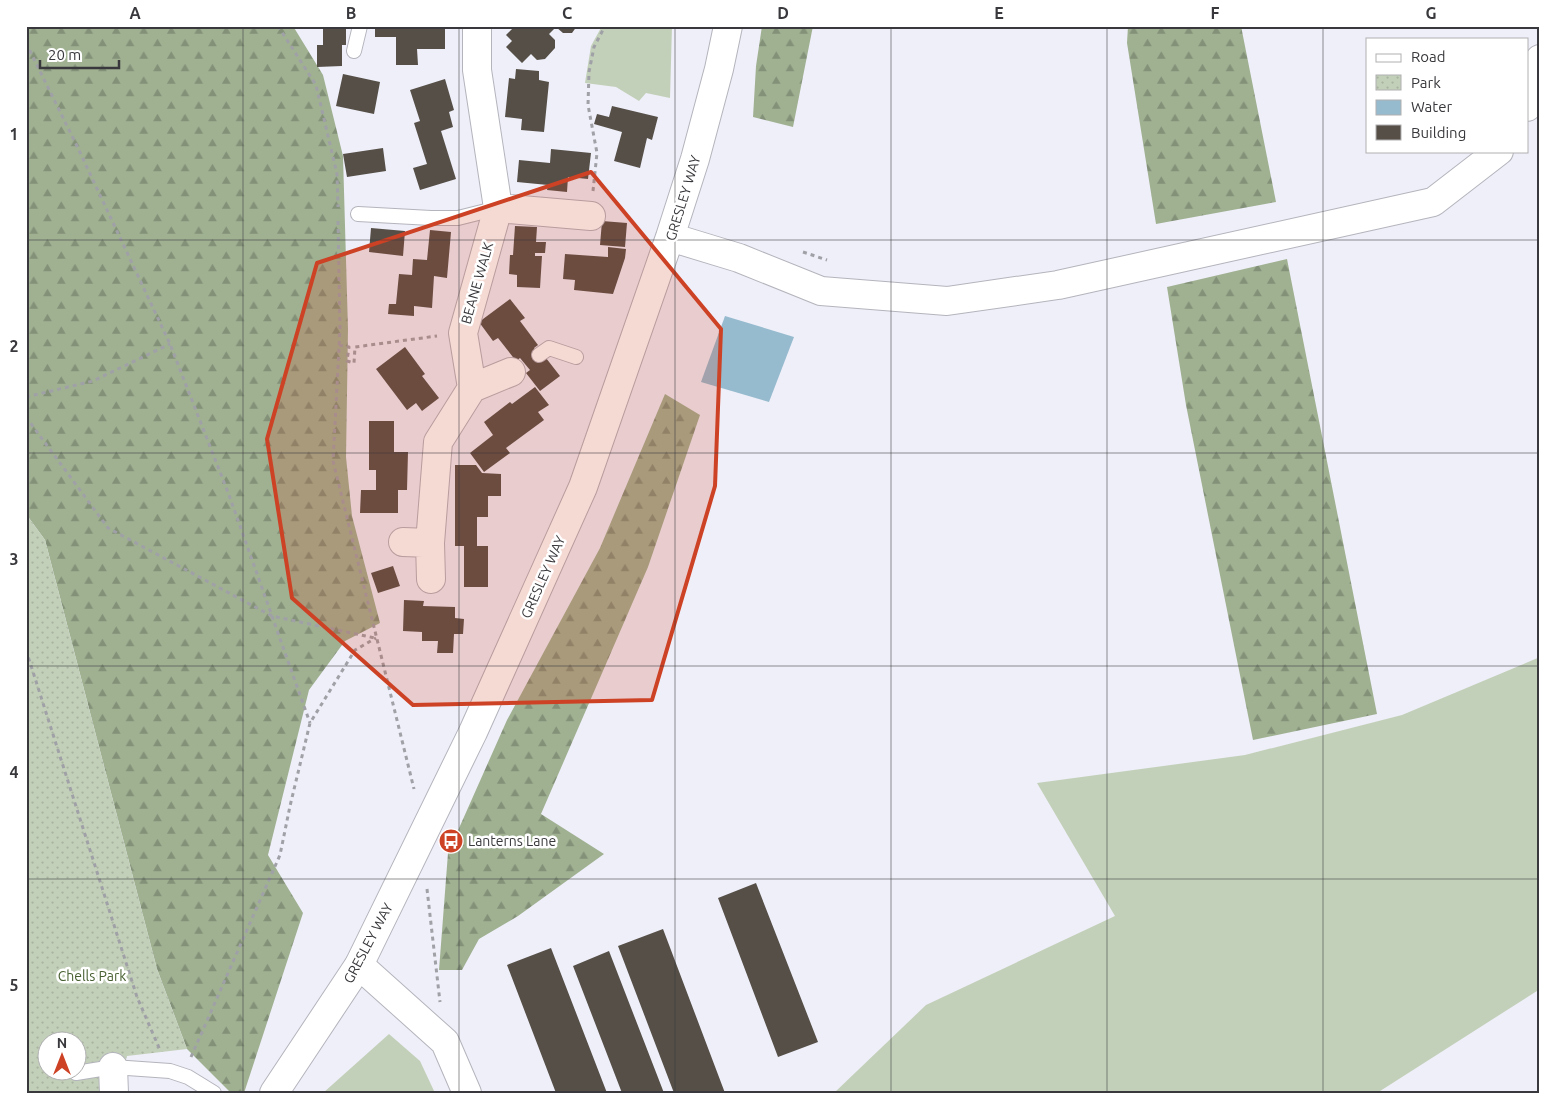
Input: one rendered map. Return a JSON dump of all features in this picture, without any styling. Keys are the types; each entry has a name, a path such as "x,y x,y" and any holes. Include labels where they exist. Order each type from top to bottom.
{"street":[{"name":"BEANE WALK","path":"472,388 463,333 498,208 477,70 477,26"},
{"name":"GRESLEY WAY","path":"274,1093 359,965 473,732 583,487 670,237 705,123 728,26"},
{"path":"1528,105 1540,59"},
{"path":"670,237 739,258 821,291 947,300 1058,285 1432,202 1498,152"},
{"path":"498,208 591,216"},
{"path":"431,579 417,543 438,442 472,388 516,370"},
{"path":"359,965 445,1042 467,1093"}],"lane":[{"path":"354,51 360,26"},
{"path":"358,214 458,218 498,208"},
{"path":"539,355 549,348 576,357"},
{"path":"88,1075 114,1080 170,1072 188,1077 214,1093"}],"path":[{"path":"278,26 316,85 337,174 340,329 333,461 415,794"},
{"path":"591,216 597,153 588,105 589,72 594,47 606,26"},
{"path":"26,42 170,344 229,495 310,723"},
{"path":"338,345 348,347 347,361 354,363 355,347 463,333"},
{"path":"26,397 93,380 170,344"},
{"path":"26,416 108,528 272,616 376,638"},
{"path":"188,1077 191,1056 280,855 310,723 355,650 376,638"},
{"path":"26,650 137,997 170,1072"},
{"path":"426,888 445,1042"}],"highlighted area":[{"path":"591,172 721,329 715,486 652,700 413,705 292,598 267,439 317,263"}],"green space":[{"path":"26,26 293,26 323,75 343,156 348,329 346,457 352,516 380,623 345,641 309,690 268,855 303,913 244,1093 231,1093 187,1049 157,969 45,540 26,514"},
{"path":"602,26 672,26 670,98 646,93 639,101 616,87 585,83 591,46"},
{"path":"762,26 813,26 793,127 753,117 756,66"},
{"path":"1128,26 1241,26 1276,202 1156,224 1127,43"},
{"path":"1287,259 1377,714 1253,740 1186,405 1167,287"},
{"path":"665,394 700,415 648,567 541,814 604,854 518,916 479,939 462,970 439,970 448,853 507,720 600,548"},
{"name":"Chells Park","path":"26,514 45,540 157,969 187,1049 127,1056 117,1093 26,1093"},
{"path":"1540,657 1540,989 1377,1093 834,1093 926,1005 1115,916 1037,783 1245,755 1402,715"},
{"path":"389,1034 420,1061 435,1093 323,1093"}],"water":[{"path":"725,316 794,337 769,402 701,382"}],"building":[{"path":"323,26 346,26 346,45 342,45 342,66 317,67 317,45 323,45"},
{"path":"375,26 445,27 445,49 417,49 418,65 396,65 396,37 375,37"},
{"path":"515,26 577,26 572,33 563,33 556,27 549,34 555,40 555,48 545,59 537,60 531,54 522,63 506,47 512,41 506,35"},
{"path":"516,69 539,71 539,80 549,82 544,132 521,130 522,119 505,117 509,78 515,79"},
{"path":"343,74 380,82 374,114 336,106"},
{"path":"445,79 454,110 449,112 453,127 441,131 456,179 420,190 413,168 427,164 414,123 420,121 410,90"},
{"path":"612,106 658,117 652,140 647,138 640,168 614,161 622,132 594,124 597,114 609,117"},
{"path":"383,148 386,171 347,177 343,154"},
{"path":"551,149 591,153 588,179 568,177 567,192 547,190 548,185 517,182 519,160 550,163"},
{"path":"602,221 627,223 625,247 600,245"},
{"path":"515,226 537,227 536,242 546,242 545,253 535,253 535,256 542,256 540,288 517,287 517,275 509,274 510,255 513,255"},
{"path":"371,228 405,231 403,256 369,252"},
{"path":"430,230 451,232 447,278 434,276 432,308 414,306 414,316 388,314 389,304 396,304 399,274 412,275 413,259 427,260"},
{"path":"608,247 626,249 625,258 613,294 574,290 575,280 563,279 565,254 608,257"},
{"path":"510,299 525,318 520,321 538,345 534,348 543,360 546,358 560,376 540,391 526,373 530,370 520,358 516,361 498,338 493,341 479,322"},
{"path":"405,347 425,374 422,376 439,398 422,411 416,403 407,410 376,369"},
{"path":"535,387 549,405 538,412 544,420 506,448 510,453 484,472 470,453 493,435 484,422 510,402 512,404"},
{"path":"369,421 394,421 394,452 408,452 407,490 398,490 398,513 360,513 361,490 376,490 376,470 369,470"},
{"path":"455,465 476,465 482,473 501,474 501,496 488,496 488,517 477,517 477,546 488,546 488,587 464,587 464,546 455,546"},
{"path":"393,566 400,586 378,593 371,573"},
{"path":"404,600 424,601 423,606 455,607 455,618 464,619 463,634 454,634 453,653 437,653 438,641 422,641 422,632 403,631"},
{"path":"756,883 818,1042 778,1057 718,898"},
{"path":"663,929 725,1093 674,1093 618,946"},
{"path":"551,948 607,1093 556,1093 507,965"},
{"path":"609,951 664,1093 622,1093 573,966"}],"place":[{"name":"Lanterns Lane","path":"451,841"}]}
